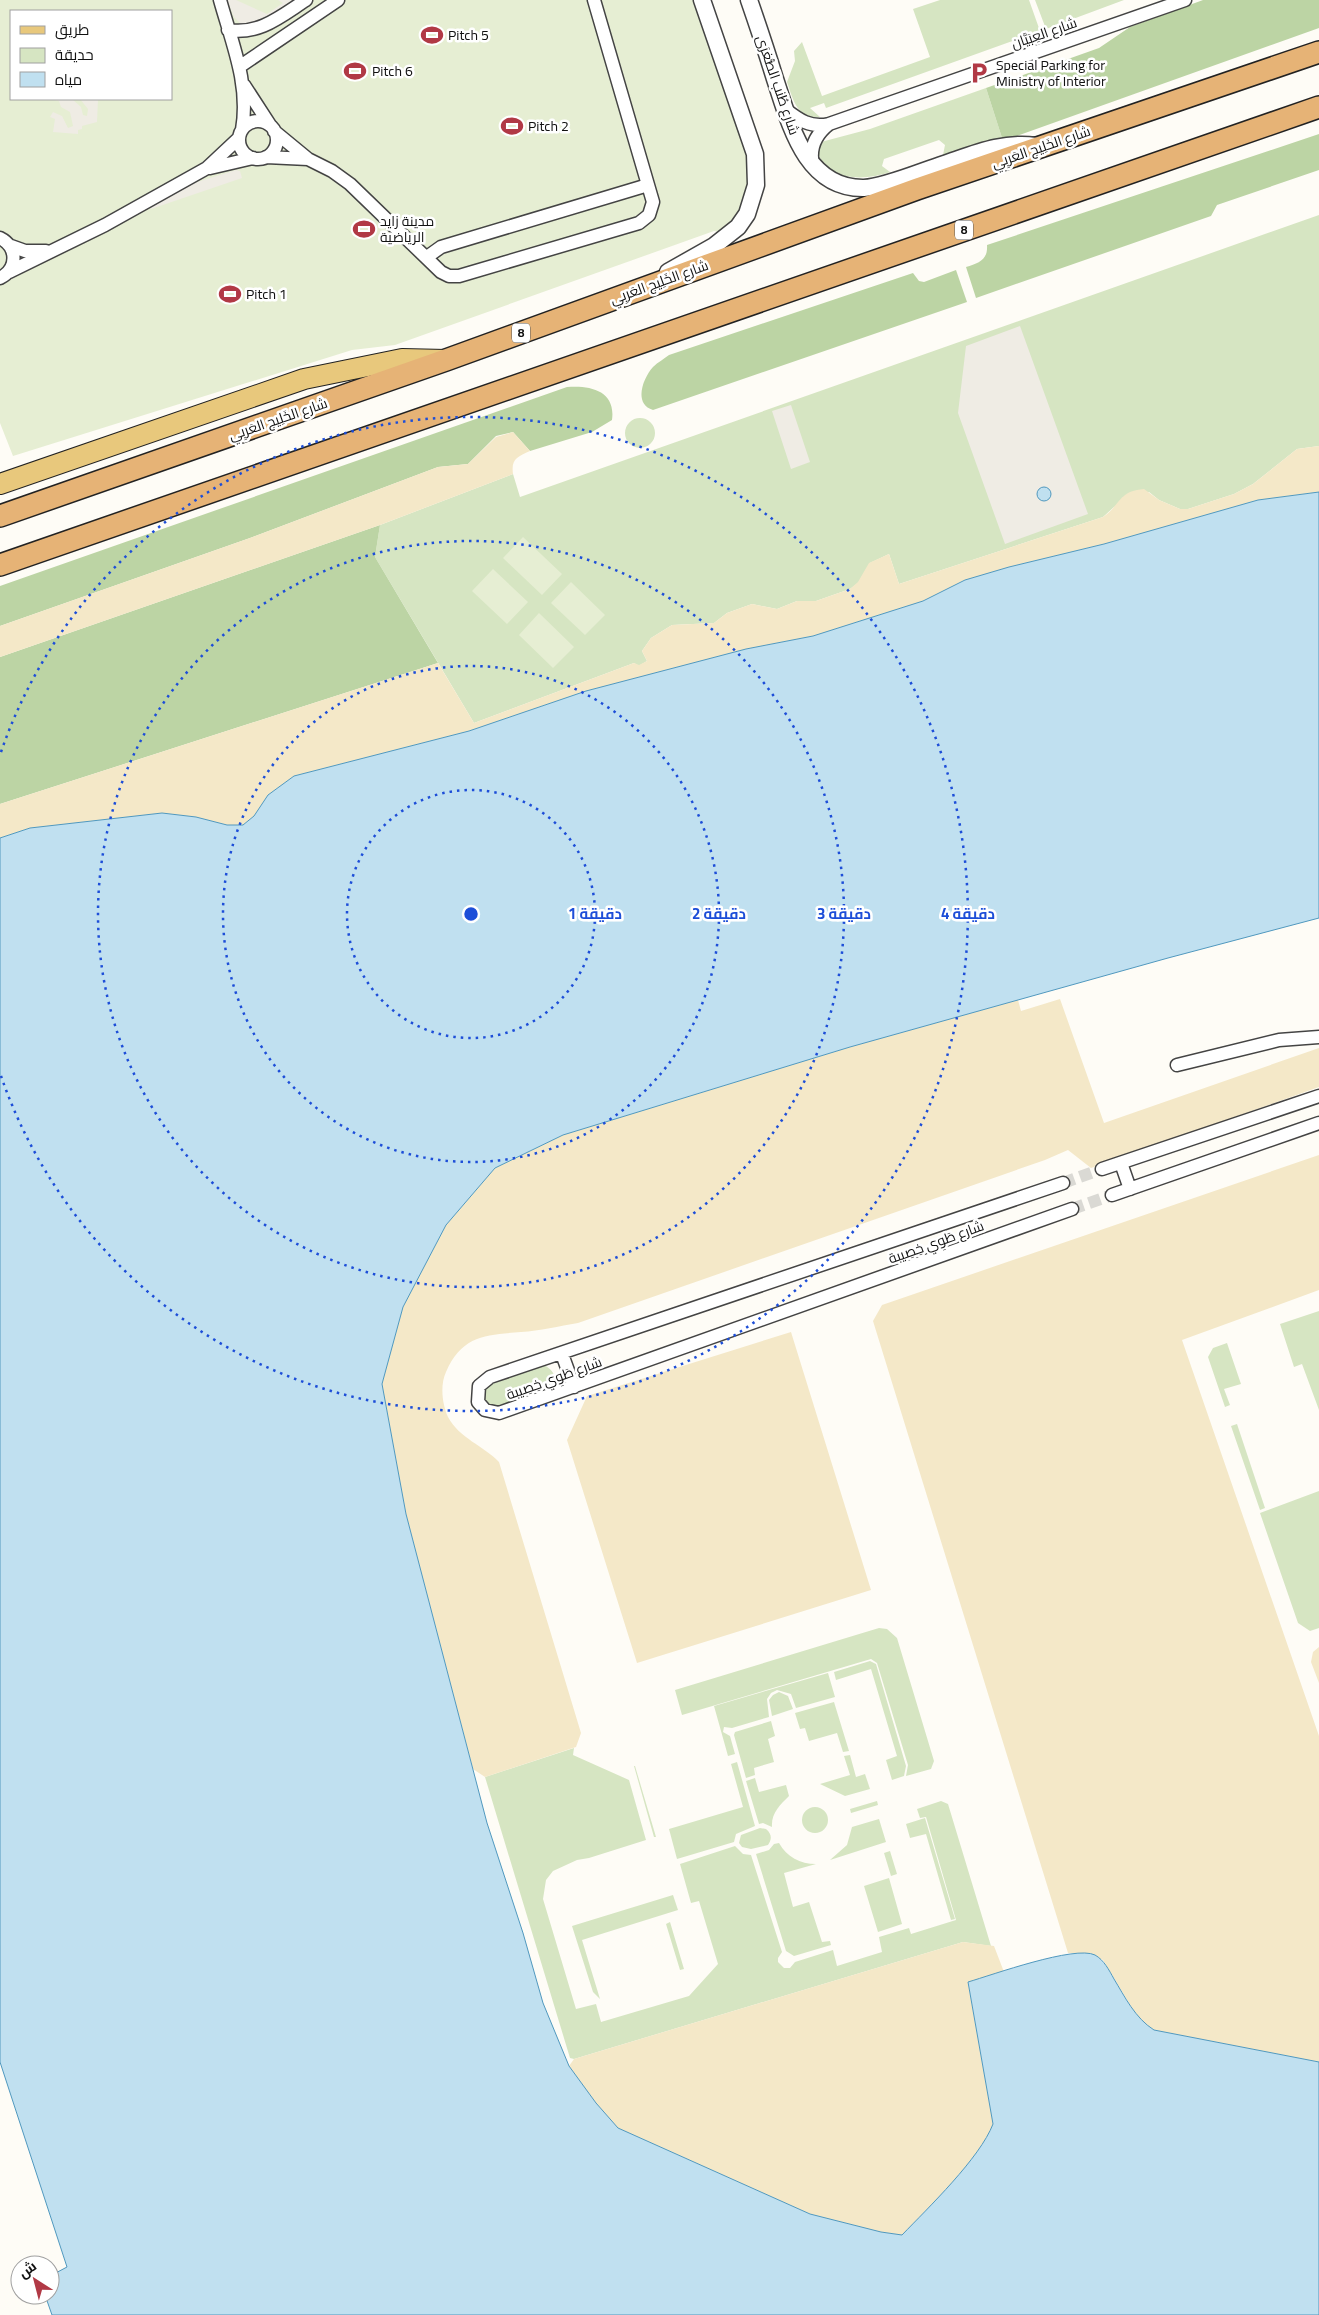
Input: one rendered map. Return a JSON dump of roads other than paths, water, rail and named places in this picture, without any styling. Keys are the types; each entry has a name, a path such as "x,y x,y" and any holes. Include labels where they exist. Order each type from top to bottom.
{"highway":[{"name":"شارع الخَلِيج العَربِي","path":"0,516 446,360 1041,147 1319,52"},
{"name":"8","path":"0,565 545,374 1319,107"},
{"path":"1236,136 1276,132 1319,121"}],"main road":[{"path":"0,484 304,379 402,359 446,360"}],"street":[{"path":"220,0 244,85 244,112 240,134 242,151 259,158"},
{"path":"228,30 244,32 260,28 306,0"},
{"path":"239,67 338,0"},
{"path":"3,277 49,251 105,225 207,168 248,123 257,121 272,128 308,159 332,171 350,184 445,274 459,276 639,223 647,218 652,210 653,202 594,0"},
{"path":"635,291 726,238 747,214 756,185 755,154 702,0"},
{"name":"شارع طُنب الصُّغرَى","path":"749,0 785,109 798,141 814,166 826,177 840,184 872,187 991,148 1016,145 1041,147"},
{"name":"شارع العِبَيَّان","path":"785,109 796,118 809,124 829,124 1185,0"},
{"path":"244,85 272,128 276,143 272,151 259,158"},
{"path":"814,166 812,150 814,142 817,135 829,124"},
{"path":"207,168 259,158 308,159"},
{"path":"427,257 441,247 648,185"},
{"path":"0,238 11,246 33,252 49,251"},
{"path":"3,277 14,257 11,246"},
{"path":"0,474 48,461 67,461"},
{"path":"1176,1065 1279,1040 1319,1037"},
{"path":"1102,1169 1319,1096"},
{"path":"1112,1195 1319,1123"},
{"path":"1121,1163 1130,1189"},
{"name":"شارع طَوِي خِصِيبة","path":"1063,1183 490,1377 479,1386 477,1398 485,1410 499,1413 1072,1209"},
{"path":"562,1354 574,1387"}],"water":[{"path":"1044,487 1049,489 1051,494 1049,499 1044,501 1039,499 1037,494 1039,489"},
{"path":"1319,492 1319,918 850,1047 563,1135 495,1168 446,1225 403,1307 382,1384 406,1514 487,1823 523,1933 543,2003 569,2066 596,2103 618,2128 810,2214 881,2232 902,2235 965,2167 977,2152 993,2124 968,1982 1052,1957 1085,1953 1095,1955 1106,1966 1126,2000 1141,2020 1154,2030 1319,2062 1319,2315 52,2315 48,2305 60,2305 60,2271 67,2267 0,2062 0,838 30,828 162,813 196,817 227,825 243,825 254,816 268,795 294,776 469,731 586,691 746,649 813,636 923,601 965,580 1009,567 1104,544 1258,500"}],"tunnel":[{"path":"1063,1183 1102,1169"},
{"path":"1072,1209 1112,1195"}],"place":[{"name":"Pitch 5","path":"432,35"},
{"name":"Pitch 6","path":"355,71"},
{"name":"Special Parking for Ministry of Interior","path":"979,73"},
{"name":"Pitch 2","path":"512,126"},
{"name":"مدينة زايد الرياضية","path":"364,229"},
{"name":"Pitch 1","path":"230,294"}]}
